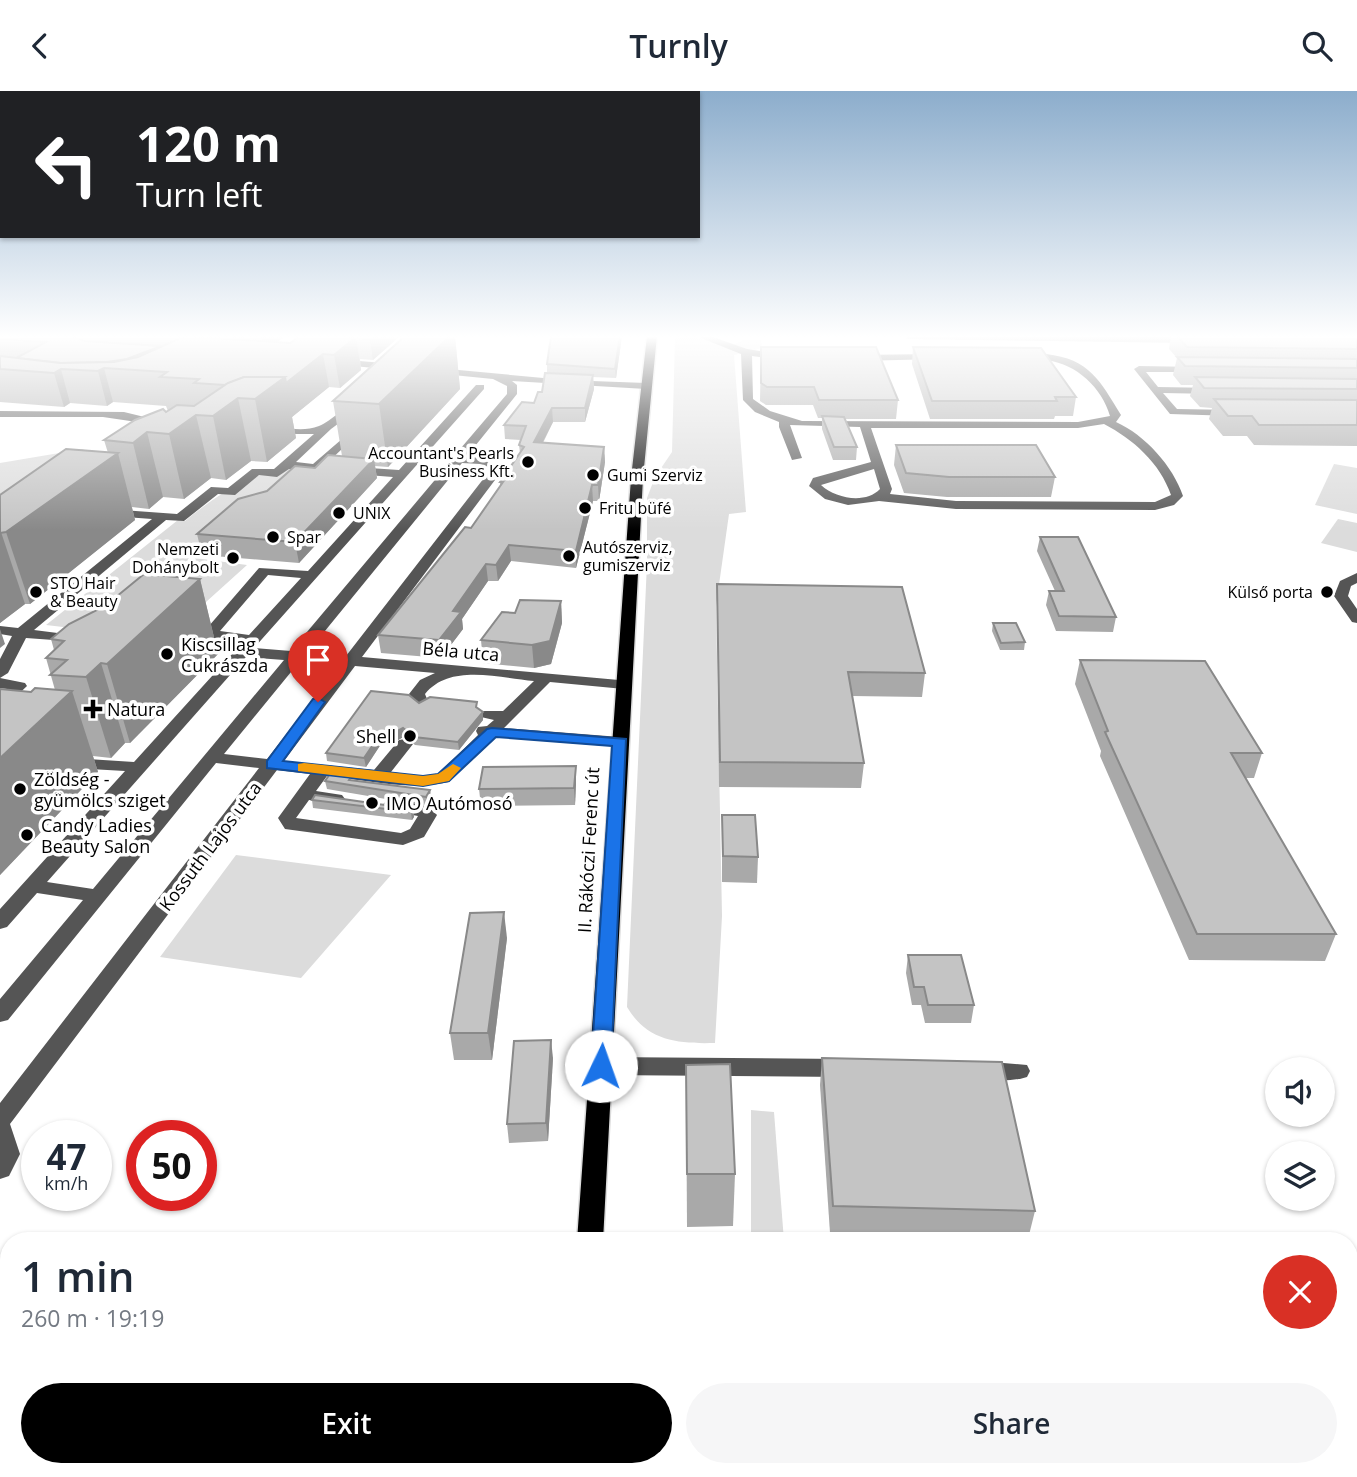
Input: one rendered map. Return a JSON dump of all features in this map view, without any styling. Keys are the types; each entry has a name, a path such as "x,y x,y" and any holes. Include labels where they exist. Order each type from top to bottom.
{"main road":[{"name":"II. Rákóczi Ferenc út","path":"591,1232 620,742 645,401"}],"street":[{"path":"102,511 180,518 215,490 231,492 256,471 277,473 361,401"},
{"path":"0,922 467,401"},
{"path":"0,1014 214,758 506,401"},
{"path":"749,401 760,411 785,421 821,425 1078,425 1108,422 1125,428 1150,450 1177,496 1170,502 1155,506 956,505 879,497 841,500 828,496 815,487 817,481 825,477 878,464"},
{"path":"1107,401 1116,415 1108,422"},
{"path":"1164,401 1174,412 1248,413"},
{"path":"4,414 59,423 172,428"},
{"path":"785,421 784,427 796,458"},
{"path":"316,467 362,424"},
{"path":"865,425 886,489 879,497"},
{"path":"257,430 305,433 327,429"},
{"path":"417,455 460,458"},
{"name":"Kossuth Lajos utca","path":"0,1120 498,468 482,461 460,458"},
{"path":"286,465 400,474"},
{"path":"0,673 21,632 163,516"},
{"name":"Béla utca","path":"310,575 264,571 209,634 296,656 624,684"},
{"path":"1357,577 1345,584 1341,596 1357,619"},
{"path":"0,631 96,641"},
{"path":"421,704 417,694 426,683 454,670"},
{"path":"214,758 423,781 443,778 485,731 508,716 546,678"},
{"path":"0,683 19,686 0,703"},
{"path":"487,714 508,716"},
{"path":"485,731 620,742"},
{"path":"379,776 405,744"},
{"path":"61,762 138,767"},
{"path":"304,794 421,810 428,815 417,833 403,839 290,825 287,818 304,794 322,770"},
{"path":"32,886 100,896"},
{"path":"601,1066 869,1069"},
{"path":"964,1070 1018,1071"},
{"path":"0,1128 8,1154 0,1169"}],"shaded area":[{"path":"673,401 737,401 746,512 729,514 716,606 722,916 715,1043 688,1043 654,1034 635,1018 627,1007 647,563 647,498 655,477 672,452"},
{"path":"83,449 104,475 0,495 0,463"},
{"path":"1334,464 1357,468 1357,514 1315,505"},
{"path":"288,467 301,468 195,558 247,565 165,639 46,625 178,520 185,521 245,481"},
{"path":"1338,519 1357,523 1357,552 1321,543"},
{"path":"236,855 391,875 301,978 160,957"},
{"path":"751,1110 774,1112 783,1232 751,1232"}],"building":[{"path":"202,401 234,401 213,416 196,415 169,434 147,432 133,443 104,440 135,420 163,409 166,412 177,405 194,406"},
{"path":"333,401 382,401 379,404"},
{"path":"535,401 587,401 585,408 552,408 534,442 604,447 598,485 592,485 576,551 509,545 496,565 486,564 453,611 461,612 439,640 378,635 465,527 471,528 503,482 500,482 524,447 519,445 526,426 504,425 522,402 534,403"},
{"path":"932,401 1057,401 932,401"},
{"path":"1215,401 1357,401 1357,425 1259,425 1252,416 1228,416"},
{"path":"822,416 844,417 857,447 834,447"},
{"path":"896,445 1036,445 1055,477 949,477 906,473"},
{"path":"66,449 118,453 6,532 0,533 0,495"},
{"path":"328,455 374,459 295,542 197,534 238,499 267,491 295,466 315,468"},
{"path":"1040,537 1078,537 1116,617 1059,616 1049,591 1064,591"},
{"path":"144,574 200,579 107,664 101,663 86,677 50,675 67,660 46,658 64,641 51,639 69,624 105,606"},
{"path":"717,584 902,587 925,673 848,672 864,763 720,762"},
{"path":"520,600 561,601 550,641 532,645 481,640 502,612 515,613"},
{"path":"993,623 1016,623 1025,642 1001,643"},
{"path":"1080,660 1205,661 1262,753 1231,753 1336,934 1197,934 1105,732 1108,731"},
{"path":"35,688 72,691 0,758 0,689 31,692"},
{"name":"Shell","path":"371,691 409,695 419,703 430,697 477,702 476,707 483,712 458,742 414,737 403,728 392,734 381,733 364,758 326,753"},
{"path":"576,766 574,788 479,789 483,767"},
{"path":"332,771 353,774 349,780 430,790 426,797 325,781"},
{"path":"315,795 413,809 411,812 312,800"},
{"path":"722,815 755,815 758,857 723,856"},
{"path":"504,912 488,1033 450,1033 470,913"},
{"path":"908,955 961,955 974,1005 928,1005 924,987 914,987"},
{"path":"551,1040 546,1123 507,1124 514,1041"},
{"path":"822,1058 1002,1062 1035,1211 833,1206"},
{"path":"730,1064 735,1174 687,1174 686,1065"}],"slow traffic":[{"path":"304,768 423,781 443,778 453,768"}],"place":[{"name":"Accountant's Pearls Business Kft.","path":"528,462"},
{"name":"Gumi Szerviz","path":"593,475"},
{"name":"Fritu büfé","path":"585,508"},
{"name":"UNIX","path":"339,513"},
{"name":"Spar","path":"273,537"},
{"name":"Autószerviz, gumiszerviz","path":"569,556"},
{"name":"Nemzeti Dohánybolt","path":"233,558"},
{"name":"STO Hair & Beauty","path":"36,592"},
{"name":"Külső porta","path":"1327,592"},
{"name":"Kiscsillag Cukrászda","path":"167,654"},
{"name":"Natura","path":"93,709"},
{"name":"Shell","path":"410,736"},
{"name":"Zöldség - gyümölcs sziget","path":"20,789"},
{"name":"IMO Autómosó","path":"372,803"},
{"name":"Candy Ladies Beauty Salon","path":"27,835"}],"route":[{"path":"318,702 273,764 423,781 443,778 492,732 620,742 601,1066"}]}
